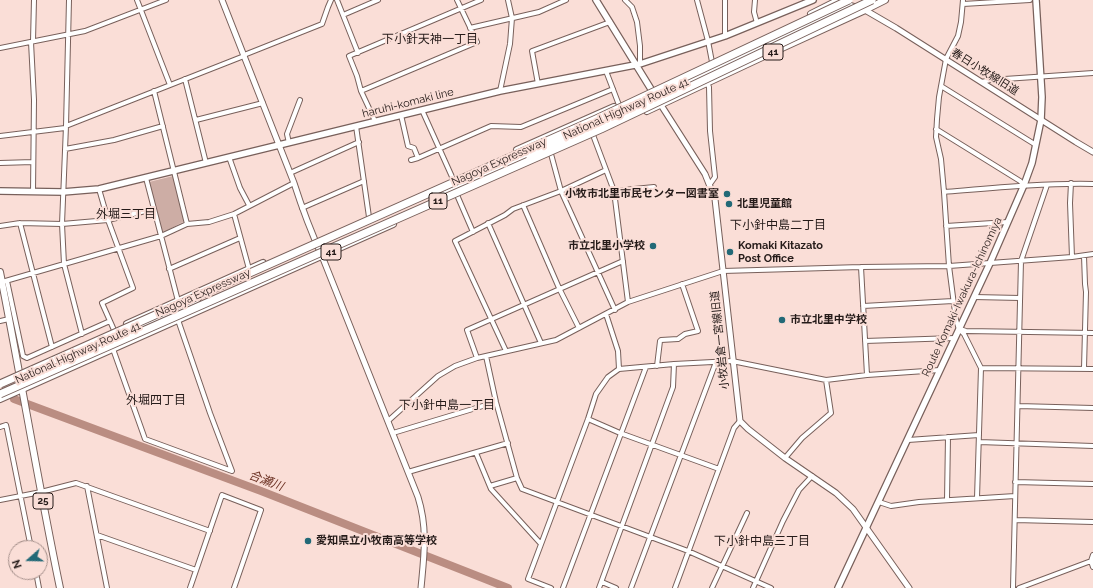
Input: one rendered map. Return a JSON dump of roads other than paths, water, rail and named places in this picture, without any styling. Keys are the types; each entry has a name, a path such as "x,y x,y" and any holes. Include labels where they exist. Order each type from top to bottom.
{"highway":[{"name":"Nagoya Expressway","path":"0,384 596,119 849,0"},
{"name":"Nagoya Expressway","path":"0,394 601,129 872,0"},
{"path":"368,236 371,232 385,226 389,220 754,52 849,6 856,8"},
{"path":"0,388 193,303 200,295"}],"main road":[{"path":"596,0 638,64 661,105"},
{"name":"haruhi-komaki line","path":"0,191 63,192 99,189 500,91 638,64 725,36 811,0"},
{"name":"National Highway Route 41","path":"0,380 619,105 752,44 839,0"},
{"path":"849,0 865,10"},
{"name":"National Highway Route 41","path":"0,399 661,105 885,0"},
{"name":"Route Komaki-Iwakura-Ichinomiya","path":"838,588 960,329 1008,222 1032,163 1037,145 1041,120 1042,97 1042,76 1036,0"},
{"name":"25","path":"0,272 4,281 9,319 48,533 60,588"}],"street":[{"path":"33,192 34,100 32,42 34,0"},
{"path":"68,0 66,127 62,224 64,264 82,334"},
{"path":"137,0 170,85"},
{"path":"0,48 86,31 166,0"},
{"path":"222,0 263,102 302,208 393,433 421,508 424,522 421,588"},
{"path":"0,136 66,127 322,24 331,0"},
{"path":"337,0 358,53"},
{"path":"343,15 378,0"},
{"path":"361,91 476,42 457,0"},
{"path":"375,121 361,91 349,56 482,0"},
{"path":"500,91 510,44 512,18 508,0"},
{"path":"470,28 539,12 566,0"},
{"path":"626,0 632,7 638,22 640,46 638,64"},
{"path":"697,0 712,62"},
{"path":"725,0 725,36"},
{"path":"754,0 754,12 757,23"},
{"path":"977,498 981,368 956,320 953,301 941,160 936,136 939,97 946,60 958,36 963,2 1030,0"},
{"name":"春日小牧線旧道","path":"865,10 1093,152"},
{"path":"538,84 532,51 610,22"},
{"path":"606,70 619,105"},
{"path":"982,82 990,80 1093,73"},
{"path":"185,79 206,163"},
{"path":"707,83 709,87 710,131 715,177 710,184"},
{"path":"941,86 1037,145"},
{"path":"411,160 491,126 521,127 613,89"},
{"path":"154,91 187,224"},
{"path":"289,143 287,134 300,100"},
{"path":"196,120 263,102"},
{"name":"小牧岩倉一宮線旧道","path":"661,105 705,174 715,199 732,360 740,420"},
{"path":"422,110 453,179"},
{"path":"401,115 408,146 414,148 418,158"},
{"path":"65,149 114,140 163,126"},
{"path":"356,126 369,217"},
{"path":"936,129 1020,181 1024,185"},
{"path":"593,135 614,191 628,302"},
{"path":"290,174 359,142"},
{"path":"551,154 561,191 615,310"},
{"path":"229,157 240,188 249,205"},
{"path":"0,163 33,162"},
{"path":"506,351 455,241 505,215 513,209 561,191 606,170"},
{"path":"146,178 178,301"},
{"path":"302,208 364,181"},
{"path":"110,321 27,358 24,356 4,281 160,236 187,224 210,222 234,214 294,183"},
{"path":"944,192 1024,185 1072,183 1093,184"},
{"path":"1072,183 1070,203 1072,257"},
{"path":"1013,588 1021,261 1047,185"},
{"path":"614,191 654,188"},
{"path":"99,189 108,220 133,288 102,303 114,330"},
{"path":"458,195 473,232"},
{"path":"523,205 578,328"},
{"path":"0,226 20,223 62,224 108,220 154,208"},
{"path":"234,214 249,269"},
{"path":"946,226 1008,222"},
{"path":"20,223 52,347"},
{"path":"488,223 542,343"},
{"path":"169,269 240,238"},
{"path":"388,421 438,376 455,366 477,358 556,340 628,302 723,271 949,266 1072,257 1093,254"},
{"path":"1084,256 1084,284 1086,292 1084,368"},
{"path":"477,358 467,330 622,260"},
{"path":"861,267 867,375"},
{"path":"657,366 661,340 678,339 685,334 698,331 682,284"},
{"path":"974,297 1020,298"},
{"path":"863,306 953,301"},
{"path":"606,314 618,351 619,369"},
{"path":"0,321 9,319"},
{"path":"113,349 145,440 232,471 178,320"},
{"path":"960,329 966,331 1093,333"},
{"path":"865,341 955,338"},
{"path":"486,356 496,402 522,488 688,551 771,588"},
{"path":"551,588 528,579 588,420 596,394 608,377 619,369 732,360 826,380 867,375 940,370"},
{"path":"631,588 716,362"},
{"path":"599,588 674,387 674,364"},
{"path":"563,588 646,367"},
{"path":"981,368 1093,369"},
{"path":"785,458 802,438 831,413 826,380"},
{"path":"393,433 496,402"},
{"path":"1018,406 1093,408"},
{"path":"588,420 719,468"},
{"path":"675,588 734,428 740,420 748,429 785,458 836,494 854,510 909,588"},
{"path":"0,427 6,425 8,429 29,540"},
{"path":"908,440 979,435"},
{"path":"948,437 948,500"},
{"path":"979,442 1093,446"},
{"path":"408,472 508,443"},
{"path":"476,453 491,489 542,544"},
{"path":"752,588 799,490 812,476"},
{"path":"490,486 518,478"},
{"path":"1015,482 1093,484"},
{"path":"0,500 76,483 210,531"},
{"path":"87,486 107,588"},
{"path":"190,588 222,495 261,510 234,588"},
{"path":"879,502 891,506 919,502 1015,496"},
{"path":"712,588 746,513"},
{"path":"1015,520 1093,522"},
{"path":"97,535 196,570"},
{"path":"1093,555 1091,561 1093,567"},
{"path":"1019,588 1091,561"},
{"path":"602,582 616,588"}],"waterway":[{"name":"合瀬川","path":"14,399 261,491 508,588"}],"place":[{"name":"小牧市北里市民センター図書室","path":"727,194"},
{"name":"北里児童館","path":"729,204"},
{"name":"市立北里小学校","path":"653,246"},
{"name":"Komaki Kitazato Post Office","path":"730,252"},
{"name":"市立北里中学校","path":"782,320"},
{"name":"愛知県立小牧南高等学校","path":"308,541"}],"district":[{"name":"下小針天神一丁目","path":"430,39"},
{"name":"外堀三丁目","path":"126,214"},
{"name":"下小針中島二丁目","path":"778,225"},
{"name":"外堀四丁目","path":"156,400"},
{"name":"下小針中島一丁目","path":"447,405"},
{"name":"下小針中島三丁目","path":"762,541"}]}
